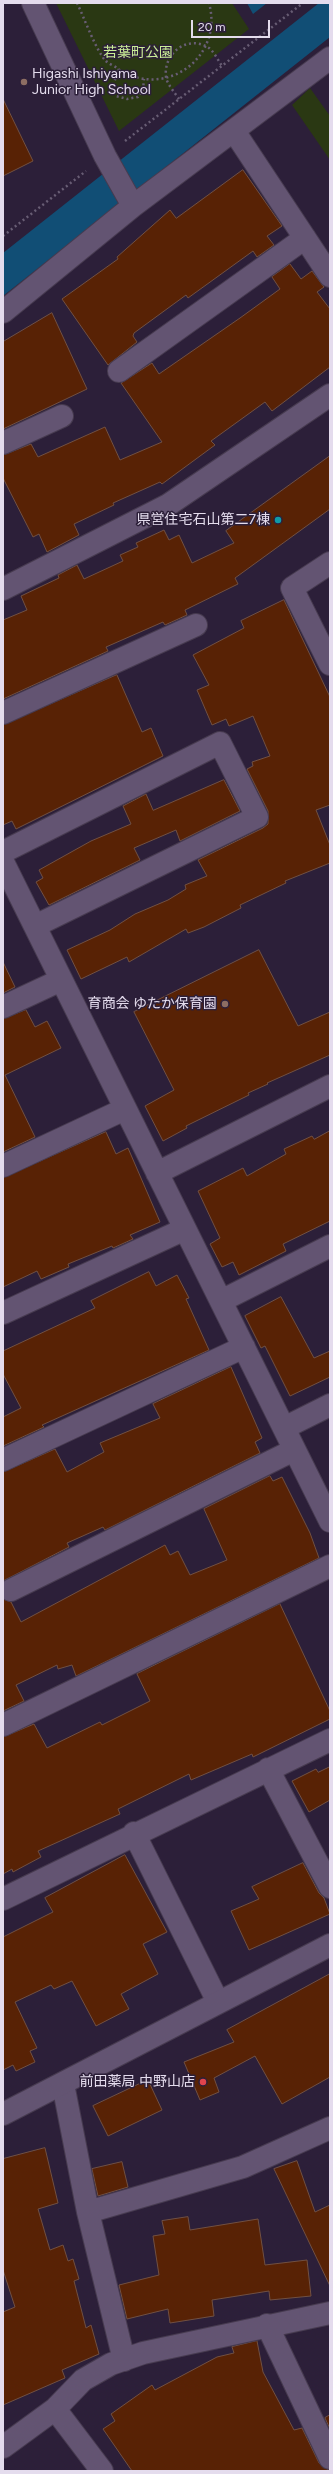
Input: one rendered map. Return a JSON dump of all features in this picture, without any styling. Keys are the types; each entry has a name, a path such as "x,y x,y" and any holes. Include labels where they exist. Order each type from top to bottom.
{"street":[{"path":"33,3 106,157 133,206"},
{"path":"3,312 133,206 330,58"},
{"path":"234,131 329,272"},
{"path":"120,371 305,238"},
{"path":"3,589 168,505 330,395"},
{"path":"3,444 62,416"},
{"path":"330,563 292,588 330,664"},
{"path":"3,713 196,625"},
{"path":"34,926 257,817 220,743 4,862 34,926 330,1521"},
{"path":"3,1007 61,980"},
{"path":"157,1173 330,1086"},
{"path":"3,1166 126,1109"},
{"path":"3,1313 185,1229"},
{"path":"221,1301 330,1246"},
{"path":"3,1460 244,1347"},
{"path":"284,1428 330,1405"},
{"path":"11,1590 294,1450"},
{"path":"3,1725 330,1566"},
{"path":"3,1899 330,1740"},
{"path":"268,1769 330,1887"},
{"path":"134,1834 218,2002"},
{"path":"3,2114 64,2084 218,2002 330,1945"},
{"path":"64,2084 88,2212 124,2360"},
{"path":"88,2212 243,2166 330,2128"},
{"path":"3,2447 55,2409 83,2380 124,2360 143,2353 267,2325 330,2313"},
{"path":"267,2325 330,2458"},
{"path":"55,2409 102,2471"}],"path":[{"path":"77,3 105,60 128,76 155,81 179,75 196,62 208,38 211,12 209,3"},
{"path":"3,236 303,3"},
{"path":"179,99 166,78 168,61 174,50 189,43 204,45 211,49 222,66"},
{"path":"119,70 112,88 116,96 127,99 138,97 143,90 144,79"}],"green space":[{"name":"若葉町公園","path":"56,3 232,3 249,29 119,131"},
{"path":"310,88 330,116 330,160 292,105"}],"water":[{"path":"247,3 267,3 253,14"},
{"path":"319,3 330,3 330,37 3,296 3,253"}],"building":[{"path":"3,99 33,161 3,176"},
{"path":"243,170 282,226 267,236 274,245 257,257 253,251 188,298 186,295 134,333 133,336 137,342 108,365 62,299 118,259 117,257 170,210 176,218"},
{"path":"290,264 301,279 312,271 324,287 317,292 330,309 330,367 272,411 265,402 211,441 215,445 162,484 160,482 113,503 114,505 74,524 79,535 47,552 39,534 33,537 3,478 3,455 31,444 38,457 105,427 120,460 162,442 121,383 152,363 159,374 240,318 280,289 272,277"},
{"path":"52,313 87,389 3,429 3,342"},
{"path":"330,456 330,509 235,578 238,584 185,610 187,615 165,625 163,622 106,647 108,651 3,699 3,620 27,610 21,596 59,578 58,575 77,565 84,579 123,561 120,555 138,547 136,543 164,530 169,540 179,535 192,563 234,543 226,531"},
{"path":"284,600 330,697 330,805 316,810 330,845 330,863 285,881 286,883 240,905 241,908 204,927 188,933 186,929 129,962 127,957 81,979 67,950 110,930 135,914 168,900 186,889 185,885 207,876 198,860 263,828 268,824 268,811 247,769 253,766 252,762 270,756 253,716 229,726 226,719 212,725 197,690 209,685 193,655 244,628 241,621"},
{"path":"117,675 142,732 151,728 163,756 16,829 12,821 3,825 3,725"},
{"path":"224,780 240,811 180,841 176,830 134,848 140,860 49,905 36,882 43,878 39,870 91,841 131,824 123,806 146,794 153,810"},
{"path":"259,950 298,1026 330,1012 330,1055 267,1083 268,1084 248,1093 249,1095 186,1126 187,1128 163,1141 145,1106 174,1090 134,1012"},
{"path":"3,962 15,987 3,993"},
{"path":"26,1010 35,1027 47,1021 61,1048 5,1075 35,1137 3,1152 3,1019"},
{"path":"330,1131 330,1221 283,1244 286,1251 239,1275 233,1262 222,1267 210,1244 220,1238 198,1191 243,1168 247,1176 286,1154 284,1149 312,1136 314,1139"},
{"path":"106,1132 116,1154 128,1148 160,1222 130,1235 133,1239 113,1248 112,1246 68,1264 69,1267 41,1279 37,1271 3,1287 3,1178"},
{"path":"149,1272 156,1286 177,1275 189,1298 186,1299 209,1350 42,1425 44,1427 3,1446 3,1417 21,1408 3,1374 3,1351 95,1308 91,1301"},
{"path":"281,1297 314,1358 330,1351 330,1377 290,1396 265,1346 261,1348 245,1316"},
{"path":"231,1367 262,1438 255,1442 260,1453 105,1530 103,1527 67,1543 69,1547 3,1581 3,1472 55,1449 67,1472 104,1452 100,1443 160,1418 153,1404"},
{"path":"270,1476 273,1481 282,1477 310,1533 319,1558 76,1676 72,1665 58,1669 57,1665 16,1685 24,1701 3,1711 3,1599 11,1602 21,1622 165,1545 170,1555 178,1551 190,1575 227,1560 204,1509"},
{"path":"280,1604 330,1711 330,1719 253,1757 252,1754 191,1780 189,1774 118,1809 120,1814 38,1851 41,1857 13,1872 12,1869 3,1874 3,1737 34,1724 47,1748 100,1722 102,1725 150,1701 137,1674"},
{"path":"330,1767 330,1800 309,1812 292,1781 316,1769 318,1772"},
{"path":"125,1855 167,1932 143,1944 158,1974 121,1994 129,2009 96,2026 72,1981 54,1989 51,1985 15,2002 37,2048 30,2051 35,2062 16,2071 13,2065 3,2070 3,1937 53,1912 45,1898"},
{"path":"303,1863 319,1893 324,1898 330,1914 249,1950 231,1911 259,1899 252,1887"},
{"path":"330,1974 330,2077 282,2104 255,2056 214,2078 219,2092 200,2100 184,2062 234,2042 227,2030"},
{"path":"148,2080 162,2110 108,2136 93,2106"},
{"path":"45,2148 58,2203 38,2209 50,2250 63,2245 68,2261 73,2259 79,2279 74,2281 86,2328 91,2325 99,2354 62,2370 65,2378 3,2405 3,2312 15,2307 3,2270 3,2159"},
{"path":"297,2161 315,2212 330,2205 330,2286 274,2169"},
{"path":"122,2162 128,2187 98,2196 92,2169"},
{"path":"188,2217 190,2230 258,2219 265,2265 307,2260 311,2296 270,2300 269,2291 212,2300 214,2316 170,2323 168,2309 127,2319 119,2285 159,2275 153,2236 165,2234 162,2221"},
{"path":"257,2341 263,2372 294,2430 302,2428 319,2463 330,2471 132,2471 103,2429 115,2421 111,2414 152,2385 155,2390 217,2357 234,2353 232,2347"},
{"path":"330,2415 330,2429 325,2418"}],"place":[{"name":"Higashi Ishiyama Junior High School","path":"24,82"},
{"name":"県営住宅石山第二7棟","path":"278,520"},
{"name":"育商会 ゆたか保育園","path":"225,1004"},
{"name":"前田薬局 中野山店","path":"203,2082"}]}
